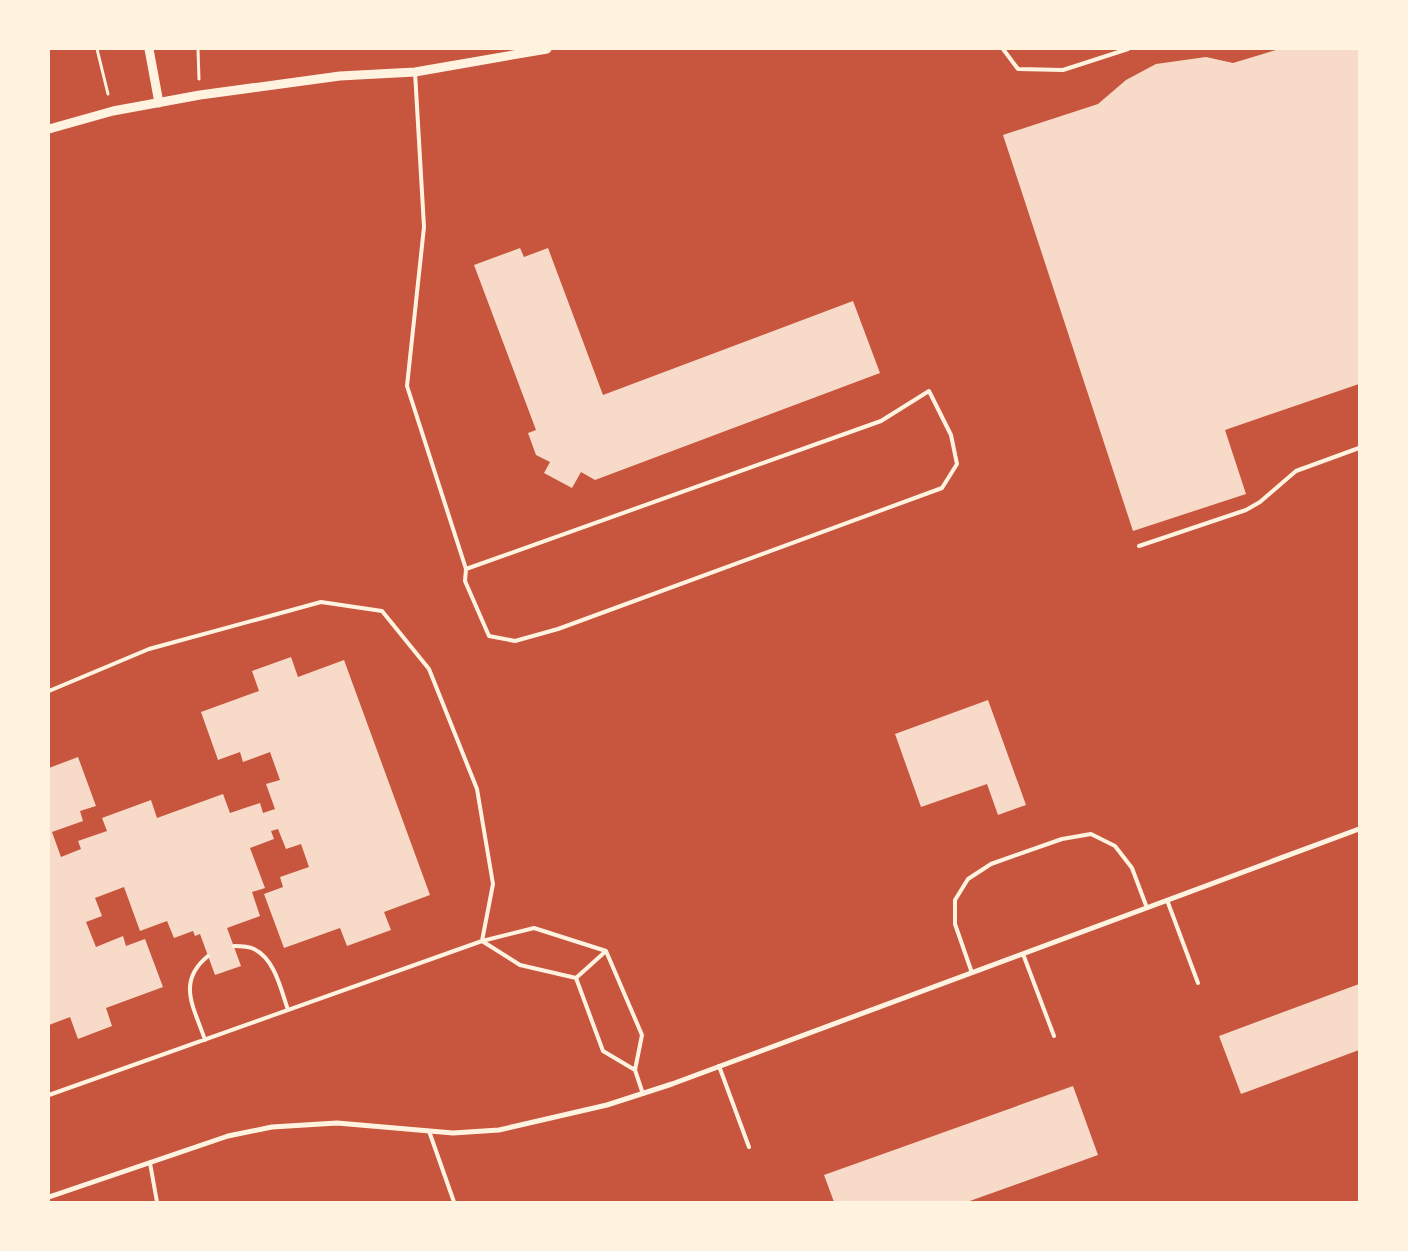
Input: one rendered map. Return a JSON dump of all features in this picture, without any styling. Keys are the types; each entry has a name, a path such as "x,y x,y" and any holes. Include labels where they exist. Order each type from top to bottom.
{"street":[{"path":"149,49 160,103"},
{"path":"49,129 113,110 200,95 340,76 415,72 547,49"},
{"path":"49,1197 228,1136 272,1127 337,1123 454,1133 499,1130 598,1108 643,1094 1359,829"}],"lane":[{"path":"1004,49 1018,69 1063,70 1128,49"},
{"path":"415,72 424,227 407,386 466,569 465,581 489,636 515,642 558,629 942,488 957,464 951,435 929,391 881,421 466,569"},
{"path":"1138,546 1246,510 1260,502 1296,471 1359,448"},
{"path":"49,690 149,649 321,602 382,610 429,668 477,789 493,884 482,941"},
{"path":"972,973 955,924 955,900 968,880 991,864 1062,840 1091,834 1115,846 1132,868 1147,908"},
{"path":"1167,900 1198,984"},
{"path":"49,1095 482,941 534,928 606,951 642,1035 635,1070 643,1094"},
{"path":"482,941 520,965 576,978"},
{"path":"234,946 253,948 267,960 278,982 288,1010"},
{"path":"576,978 606,951"},
{"path":"1023,954 1054,1036"},
{"path":"205,1040 190,996 190,978 196,966 208,956"},
{"path":"576,978 603,1051 635,1070"},
{"path":"719,1066 749,1147"},
{"path":"429,1131 454,1202"},
{"path":"150,1163 156,1202"}],"path":[{"path":"97,49 113,110"},
{"path":"198,49 200,95"}],"building":[{"path":"1279,49 1359,49 1359,384 1225,430 1246,494 1133,531 1003,135 1098,104 1126,80 1156,64 1206,57 1233,63"},
{"path":"520,248 524,257 548,248 603,395 853,301 880,373 595,480 581,472 572,488 544,473 550,462 536,455 528,433 536,430 474,265"},
{"path":"291,657 298,677 344,660 430,895 384,912 391,930 347,946 340,928 284,948 264,894 283,887 280,877 309,867 301,844 286,849 278,829 271,831 274,839 250,848 265,888 252,892 260,916 227,928 241,966 215,975 200,934 195,936 193,931 174,938 167,921 140,931 124,887 95,898 102,916 86,922 96,947 123,936 126,946 145,939 163,987 106,1008 112,1026 78,1039 70,1017 49,1025 49,768 78,757 96,806 80,811 83,821 52,832 61,857 81,849 78,841 107,831 102,818 151,800 157,818 223,794 230,813 260,803 263,813 275,809 266,784 280,780 270,752 243,762 240,752 218,760 201,712 259,691 252,671"},
{"path":"988,700 1026,805 998,815 987,784 921,807 895,734"},
{"path":"1359,984 1359,1050 1241,1094 1219,1036"},
{"path":"1073,1086 1098,1155 967,1202 834,1202 824,1175"}]}
